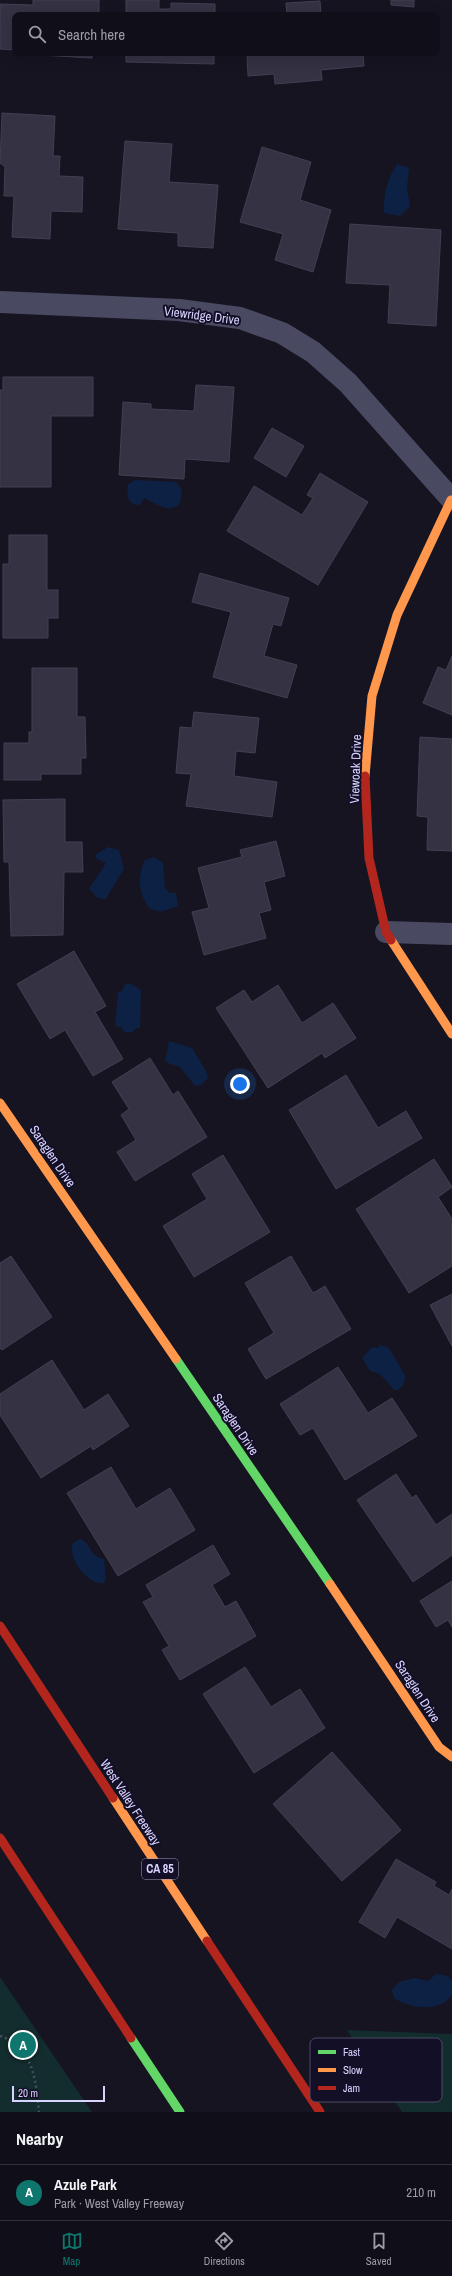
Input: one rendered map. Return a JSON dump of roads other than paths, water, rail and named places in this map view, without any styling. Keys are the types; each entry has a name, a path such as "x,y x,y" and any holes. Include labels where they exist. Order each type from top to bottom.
{"main road":[{"name":"Viewoak Drive","path":"452,500 397,615 372,696 365,773 368,858 386,932 452,1034"},
{"name":"Saraglen Drive","path":"0,1103 385,1664 439,1747 452,1757"},
{"name":"West Valley Freeway","path":"0,1626 310,2097"},
{"path":"0,1838 180,2112"},
{"name":"West Valley Freeway","path":"313,2102 320,2112"}],"street":[{"name":"Viewridge Drive","path":"0,302 179,310 240,318 282,333 313,352 348,383 452,500"},
{"path":"386,932 452,934"}],"water":[{"path":"397,164 409,168 407,187 410,206 400,216 384,213 386,188"},
{"path":"136,480 176,482 182,490 180,503 172,508 167,508 144,498 140,505 135,505 128,498 128,484"},
{"path":"108,847 119,850 124,869 105,900 97,897 89,889 106,863 97,859 95,855"},
{"path":"154,857 163,863 165,888 170,893 176,893 178,906 160,912 149,908 145,902 140,884 142,866 145,860"},
{"path":"125,984 131,984 141,990 140,1028 136,1028 133,1032 124,1032 121,1027 115,1026 118,992 122,991"},
{"path":"169,1041 192,1048 206,1071 208,1078 201,1085 195,1086 180,1067 165,1062"},
{"path":"380,1345 389,1348 406,1377 403,1385 398,1390 394,1390 381,1376 370,1371 362,1358 372,1347 378,1348"},
{"path":"80,1539 86,1543 95,1555 104,1559 106,1579 104,1583 98,1583 86,1576 76,1563 73,1556 73,1543"},
{"path":"436,1974 448,1976 452,1981 452,1994 447,2000 440,2004 433,2007 416,2006 400,2002 394,1998 392,1990 399,1982 415,1978 428,1981"}],"place":[{"name":"Azule Park","path":"23,2045"}]}
